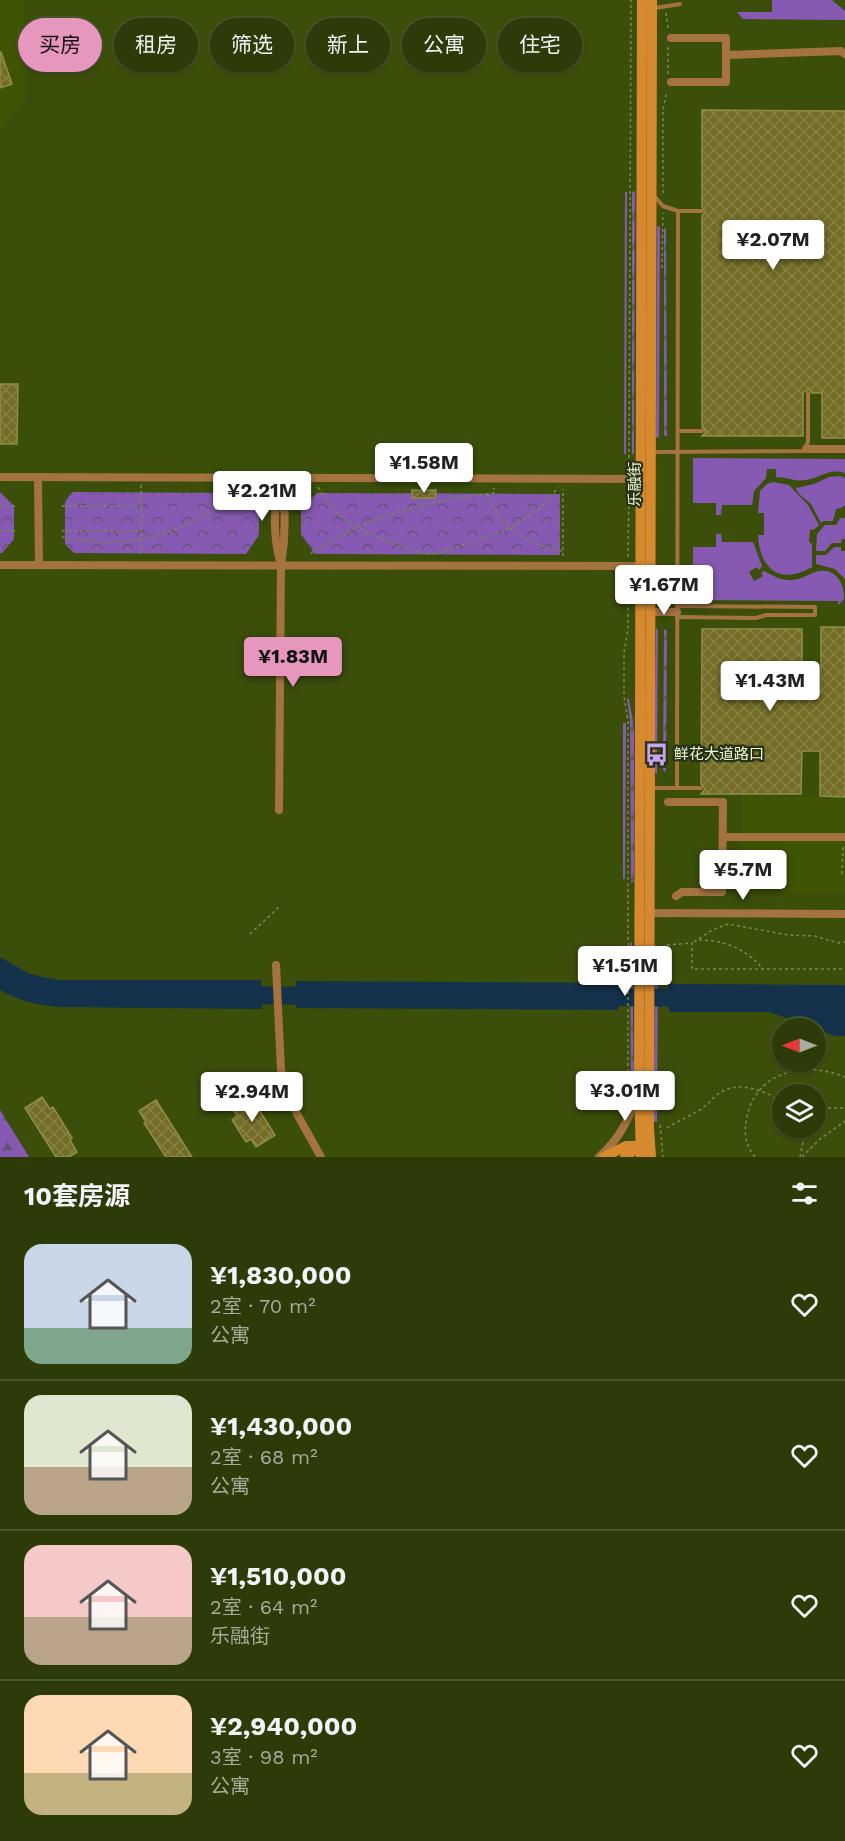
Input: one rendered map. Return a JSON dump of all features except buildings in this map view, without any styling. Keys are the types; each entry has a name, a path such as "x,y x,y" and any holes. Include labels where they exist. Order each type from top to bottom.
{"street":[{"name":"乐融街","path":"645,479 650,452 651,192 647,4"},
{"name":"乐融街","path":"639,1027 639,967 644,913 645,788 647,4"},
{"path":"669,39 726,38 726,82 669,82"},
{"path":"726,55 841,51 845,54"},
{"path":"806,449 845,448"},
{"path":"0,477 645,479"},
{"path":"38,477 39,565"},
{"path":"279,810 281,566 275,540 274,503 281,478"},
{"path":"0,565 645,566"},
{"name":"乐融街","path":"645,566 650,612 645,788"},
{"path":"650,612 677,611"},
{"path":"668,802 723,802 722,891 682,892 676,896"},
{"path":"723,837 844,837"},
{"path":"644,913 845,914"},
{"path":"276,965 281,1070 297,1114 321,1157"},
{"path":"639,1027 640,1152"},
{"path":"604,1157 626,1146 650,1157 639,1027"},
{"path":"599,1157 613,1143 626,1124 639,1085"},
{"path":"640,1152 649,1129"},
{"path":"625,1157 640,1152"}],"lane":[{"path":"647,4 665,7 680,4"},
{"path":"651,192 663,206 678,211 702,211"},
{"path":"676,788 678,211"},
{"path":"650,452 801,452 806,449 808,442 808,393"},
{"path":"678,430 702,430"},
{"path":"815,607 815,615 766,615 756,618 677,611 815,607"},
{"path":"645,788 701,788"}],"path":[{"path":"665,7 668,28"},
{"path":"662,276 663,109 669,82 669,39"},
{"path":"141,477 141,566"},
{"path":"62,537 95,543 141,540 161,536 216,510 228,501 246,478"},
{"path":"314,478 329,503 356,527 386,541 429,554 509,529 544,505 564,479"},
{"path":"310,553 356,527 383,516 438,500 494,492 494,479"},
{"path":"562,566 564,479"},
{"path":"487,493 490,502 509,529 537,544 563,551"},
{"path":"0,506 16,506"},
{"path":"62,506 141,506"},
{"path":"0,531 16,531"},
{"path":"62,531 141,531"},
{"path":"844,837 842,874 845,874"},
{"path":"250,934 279,907"},
{"path":"667,945 692,943 712,930 728,924 788,935 814,936 838,943 845,942"},
{"path":"697,940 718,941 737,948 752,957 764,969"},
{"path":"692,943 692,969 845,969"},
{"path":"639,967 639,1027"},
{"path":"755,1157 746,1142 746,1125 749,1108 759,1090 779,1076 799,1071 818,1070 845,1075"},
{"path":"667,1128 703,1108 729,1088 743,1087 759,1090 772,1096"},
{"path":"826,1108 845,1108"},
{"path":"801,1157 845,1121"},
{"path":"660,1122 663,1157"},
{"path":"801,1157 804,1138"}],"shaded area":[{"path":"0,0 24,0 24,18 18,18 18,72 25,72 25,100 0,128"},
{"path":"742,796 845,798 845,893 742,893"}],"green space":[{"path":"772,0 832,0 845,11 845,20 743,19 737,12 772,12"},
{"path":"635,191 634,454 632,455 632,192"},
{"path":"625,192 627,192 626,454 624,454"},
{"path":"657,226 660,227 659,437 656,438"},
{"path":"666,228 667,436 664,435 664,229"},
{"path":"693,458 845,459 845,473 834,472 811,479 798,480 776,477 776,469 767,469 766,478 754,491 752,505 722,505 721,515 716,515 716,503 693,503"},
{"path":"829,477 845,478 845,505 836,509 833,521 821,523 811,504 798,493 796,488 814,484"},
{"path":"773,482 789,485 808,505 819,525 810,530 812,567 791,575 774,571 768,566 760,547 758,535 764,535 764,513 758,513 760,491"},
{"path":"0,492 14,506 14,539 2,553 0,553"},
{"path":"72,492 242,493 259,509 259,535 246,554 74,553 65,544 65,502"},
{"path":"317,493 560,494 560,555 315,554 301,534 301,509"},
{"path":"840,518 845,518 845,539 842,539 841,543 832,543 825,551 816,551 817,534 825,525 836,525"},
{"path":"716,534 721,534 722,542 753,542 762,566 759,570 757,567 749,572 754,581 763,576 761,573 764,571 783,580 799,579 819,571 830,572 841,583 844,599 838,605 838,601 693,600 693,547 716,547"},
{"path":"834,547 841,547 841,551 845,551 845,579 835,569 816,564 816,555 826,555"},
{"path":"656,628 658,630 657,774 654,772"},
{"path":"664,629 667,631 666,772 663,770"},
{"path":"627,699 629,699 634,727 634,881 631,883 630,721"},
{"path":"623,723 626,723 625,879 623,879"},
{"path":"632,942 634,1088 631,1090 630,943"},
{"path":"655,945 658,947 657,1122 654,1121"},
{"path":"0,1110 29,1157 0,1157"}],"water":[{"path":"0,957 30,974 58,980 261,980 262,1009 59,1007 36,1004 0,990"},
{"path":"296,981 619,983 618,1010 296,1008"},
{"path":"669,984 845,985 845,1036 826,1033 826,1018 786,1018 770,1012 669,1012"}],"waterway":[{"path":"237,995 321,996"},
{"path":"594,997 693,998"}],"place":[{"name":"鲜花大道路口","path":"656,754"}]}
